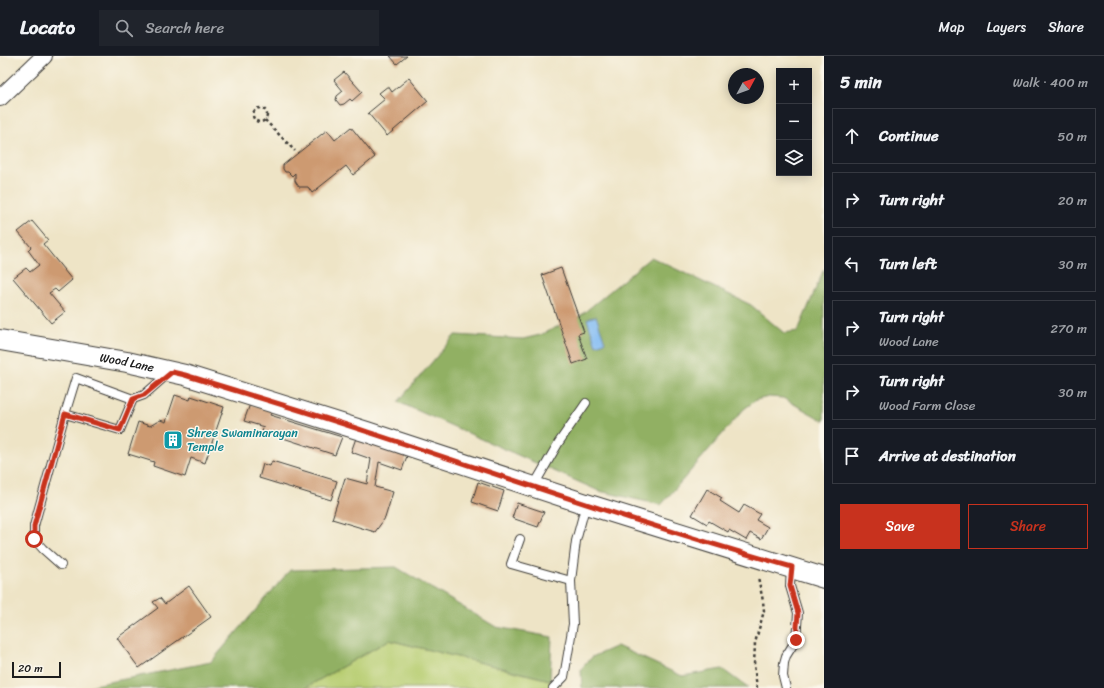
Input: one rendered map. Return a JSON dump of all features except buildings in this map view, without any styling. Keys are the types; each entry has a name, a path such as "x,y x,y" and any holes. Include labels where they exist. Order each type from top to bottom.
{"street":[{"path":"0,98 44,56"},
{"name":"Wood Lane","path":"0,340 127,362 185,375 367,432 586,504 824,578"}],"lane":[{"path":"61,565 34,539 34,526 76,378 133,399 144,395 172,372"},
{"path":"65,414 120,430 133,399"},
{"path":"533,487 559,442 586,403"},
{"path":"553,688 564,677 573,624 571,581 576,542 586,504"},
{"path":"520,539 512,564 571,581"},
{"path":"786,688 783,676 784,663 786,656 796,640 798,613 790,586 792,567"}],"path":[{"path":"258,108 265,110 267,113 265,120 262,122 255,120 253,117 255,110 258,108"},
{"path":"265,120 295,151"},
{"path":"757,688 754,665 755,643 764,611 758,578 759,558"}],"green space":[{"path":"651,257 751,305 784,333 798,331 824,269 824,421 783,398 769,397 756,400 744,409 661,505 599,491 398,402 455,335 523,339 540,335 580,316"},
{"path":"396,567 496,627 552,637 550,680 389,640 305,688 89,688 94,685 211,662 290,570"},
{"path":"389,640 550,680 559,688 305,688"},
{"path":"617,646 682,676 722,669 748,688 582,688 581,669 592,657"}],"water":[{"path":"596,316 605,342 596,345 587,319"}],"place":[{"name":"Shree Swaminarayan Temple","path":"173,440"}],"route":[{"path":"34,539 34,526 65,414 120,430 133,399 144,395 172,372 367,432 728,549 792,567 790,586 798,613 796,640"}]}
